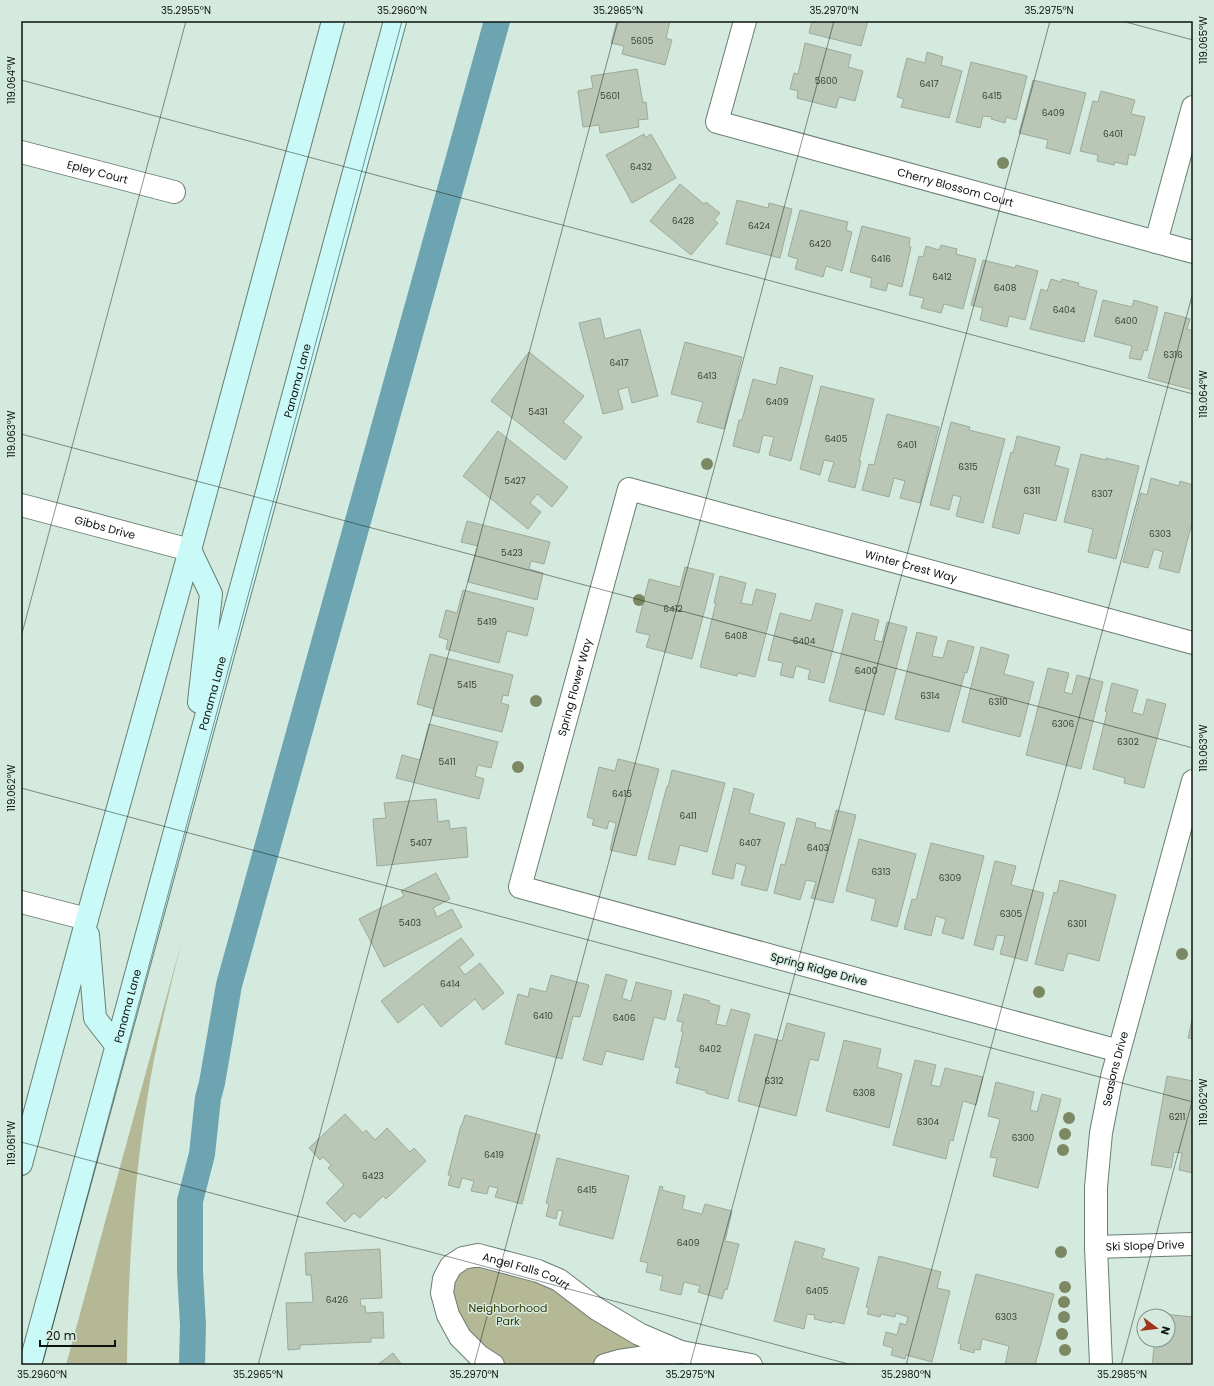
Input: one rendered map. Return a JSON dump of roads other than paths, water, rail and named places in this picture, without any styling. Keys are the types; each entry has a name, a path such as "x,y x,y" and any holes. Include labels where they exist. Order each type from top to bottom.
{"main road":[{"path":"21,1164 87,919 190,550 333,21"},
{"name":"Panama Lane","path":"30,1365 395,21"},
{"path":"190,550 211,594 192,769"},
{"path":"87,919 95,1018 116,1045"}],"street":[{"name":"Cherry Blossom Court","path":"745,21 717,122 1193,252"},
{"path":"1156,242 1193,107"},
{"name":"Epley Court","path":"21,152 174,192"},
{"name":"Winter Crest Way","path":"629,489 1193,644"},
{"name":"Spring Flower Way","path":"520,887 629,489"},
{"name":"Gibbs Drive","path":"21,505 190,550"},
{"name":"Seasons Drive","path":"1101,1365 1096,1247 1096,1187 1101,1133 1112,1077 1193,781"},
{"name":"Spring Ridge Drive","path":"520,887 1119,1051"},
{"path":"21,902 87,919"},
{"name":"Ski Slope Drive","path":"1096,1247 1193,1244"},
{"name":"Angel Falls Court","path":"493,1365 479,1356 460,1337 448,1315 442,1293 444,1279 451,1266 463,1258 478,1255 538,1271 559,1280 598,1309 639,1334 681,1352 751,1365"},
{"name":"Angel Falls Court","path":"605,1365 618,1361 681,1352"}],"waterway":[{"path":"192,1365 193,1325 190,1272 190,1201 202,1154 208,1098 229,985 497,21"}],"park label":[{"name":"Neighborhood Park","path":"508,1314"}]}
